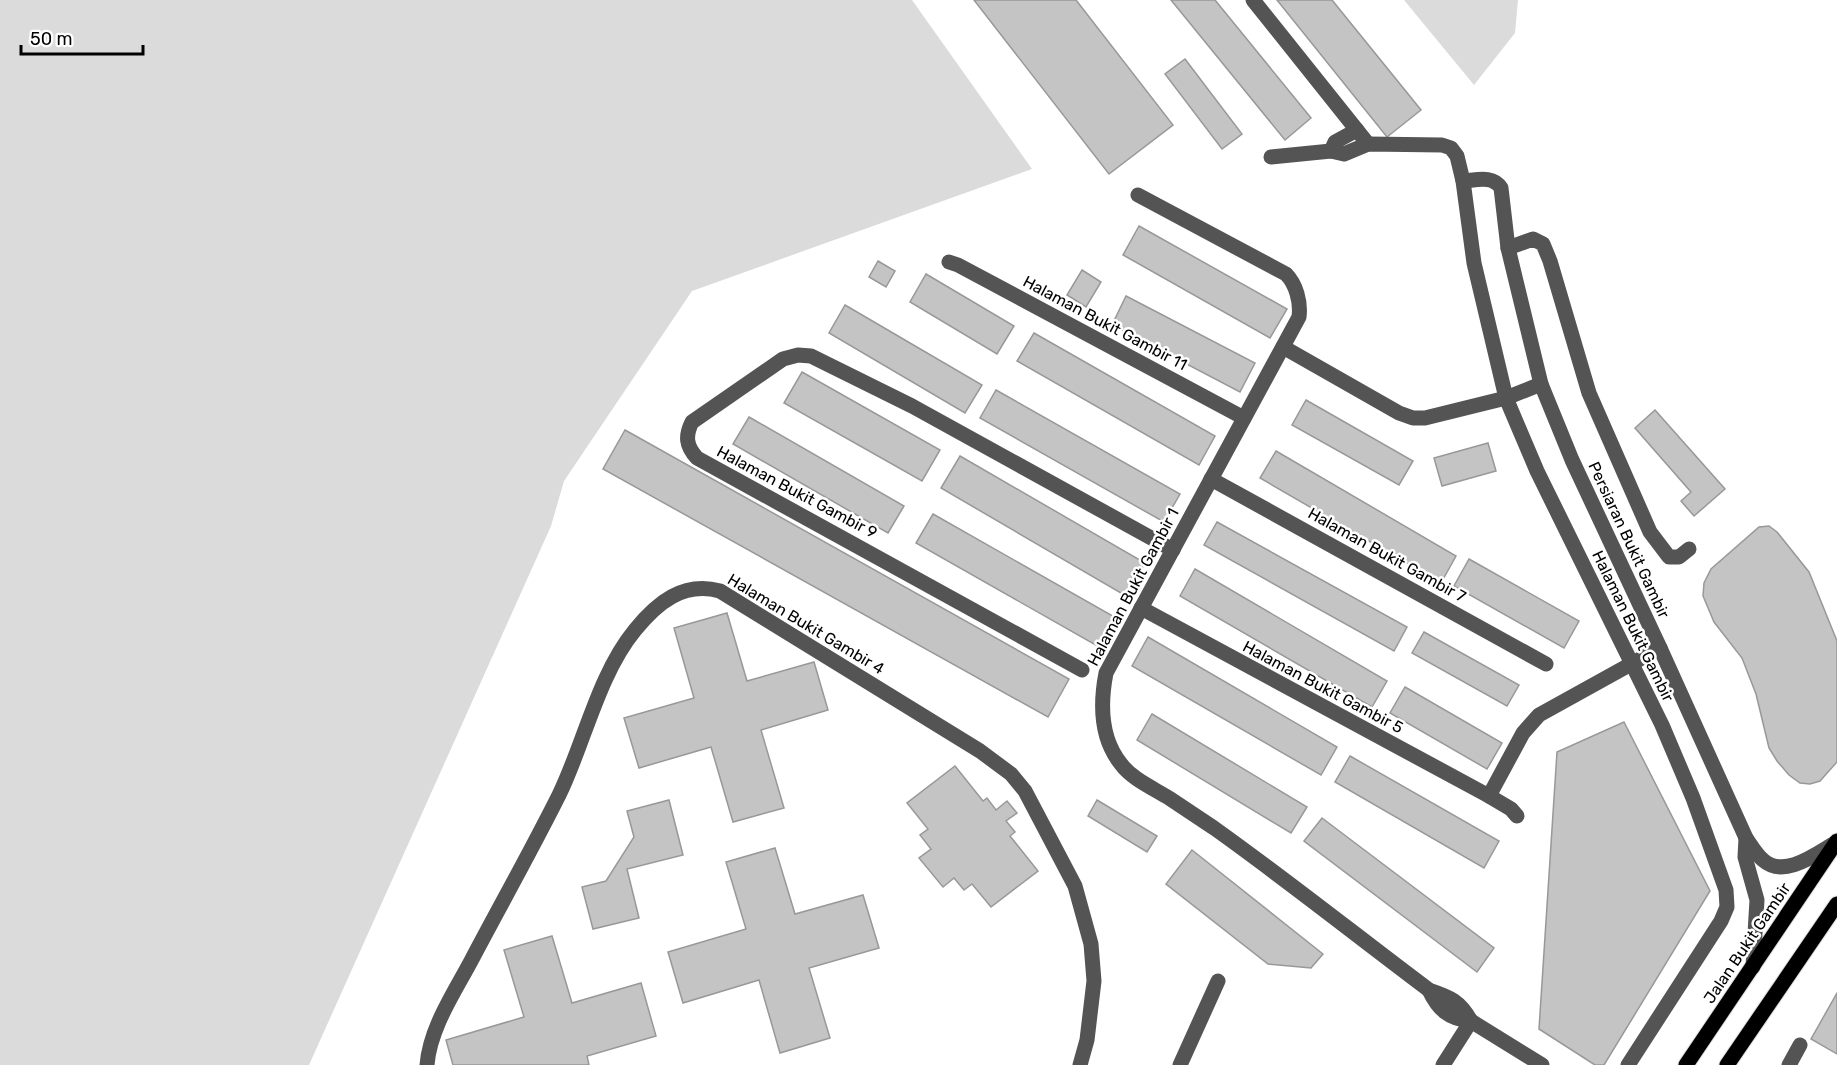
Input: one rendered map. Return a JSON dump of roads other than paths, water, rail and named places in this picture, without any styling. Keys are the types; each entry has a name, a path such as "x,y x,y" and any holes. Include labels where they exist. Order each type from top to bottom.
{"main road":[{"name":"Jalan Bukit Gambir","path":"1686,1065 1836,842"},
{"path":"1727,1065 1837,904"}],"street":[{"path":"1253,0 1368,144 1344,154 1331,151 1271,157"},
{"path":"1331,151 1335,142 1357,130"},
{"name":"Halaman Bukit Gambir","path":"1368,144 1442,145 1451,148 1457,156 1464,181 1474,263 1506,398 1537,471 1662,725 1693,798 1726,890 1727,907 1721,921 1628,1065"},
{"name":"Persiaran Bukit Gambir","path":"1464,181 1491,179 1498,182 1502,188 1508,248 1541,384 1572,460 1746,838 1762,859 1770,865 1781,867 1803,861 1836,842"},
{"name":"Halaman Bukit Gambir 1","path":"1138,195 1286,274 1294,284 1300,311 1299,317 1107,673 1101,697 1103,722 1110,746 1121,765 1142,782 1189,810 1234,842 1428,990 1444,995 1464,1007 1470,1021 1542,1065"},
{"name":"Persiaran Bukit Gambir","path":"1508,248 1533,239 1543,244 1588,393 1650,532 1669,556 1678,557 1689,549"},
{"name":"Halaman Bukit Gambir 11","path":"949,262 1079,328 1244,418"},
{"path":"1282,347 1399,413 1413,418 1425,418 1506,398 1541,384"},
{"name":"Halaman Bukit Gambir 9","path":"1082,670 697,458 689,450 687,440 687,432 692,422 783,359 798,355 811,356 912,406 1173,550"},
{"name":"Halaman Bukit Gambir 7","path":"1211,479 1546,664"},
{"name":"Halaman Bukit Gambir 4","path":"427,1065 428,1052 448,1005 560,794 606,681 625,643 649,614 664,601 694,588 720,591 873,684 980,751 1011,774 1025,791 1075,886 1091,944 1094,981 1088,1040 1080,1065"},
{"name":"Halaman Bukit Gambir 5","path":"1141,608 1489,796 1511,809 1517,816"},
{"path":"1489,796 1523,733 1539,715 1660,648"},
{"name":"Persiaran Bukit Gambir","path":"1746,838 1745,857 1757,900 1753,967"},
{"path":"1180,1065 1218,981"},
{"path":"1443,1065 1470,1021"},
{"path":"1789,1065 1800,1045"}]}
